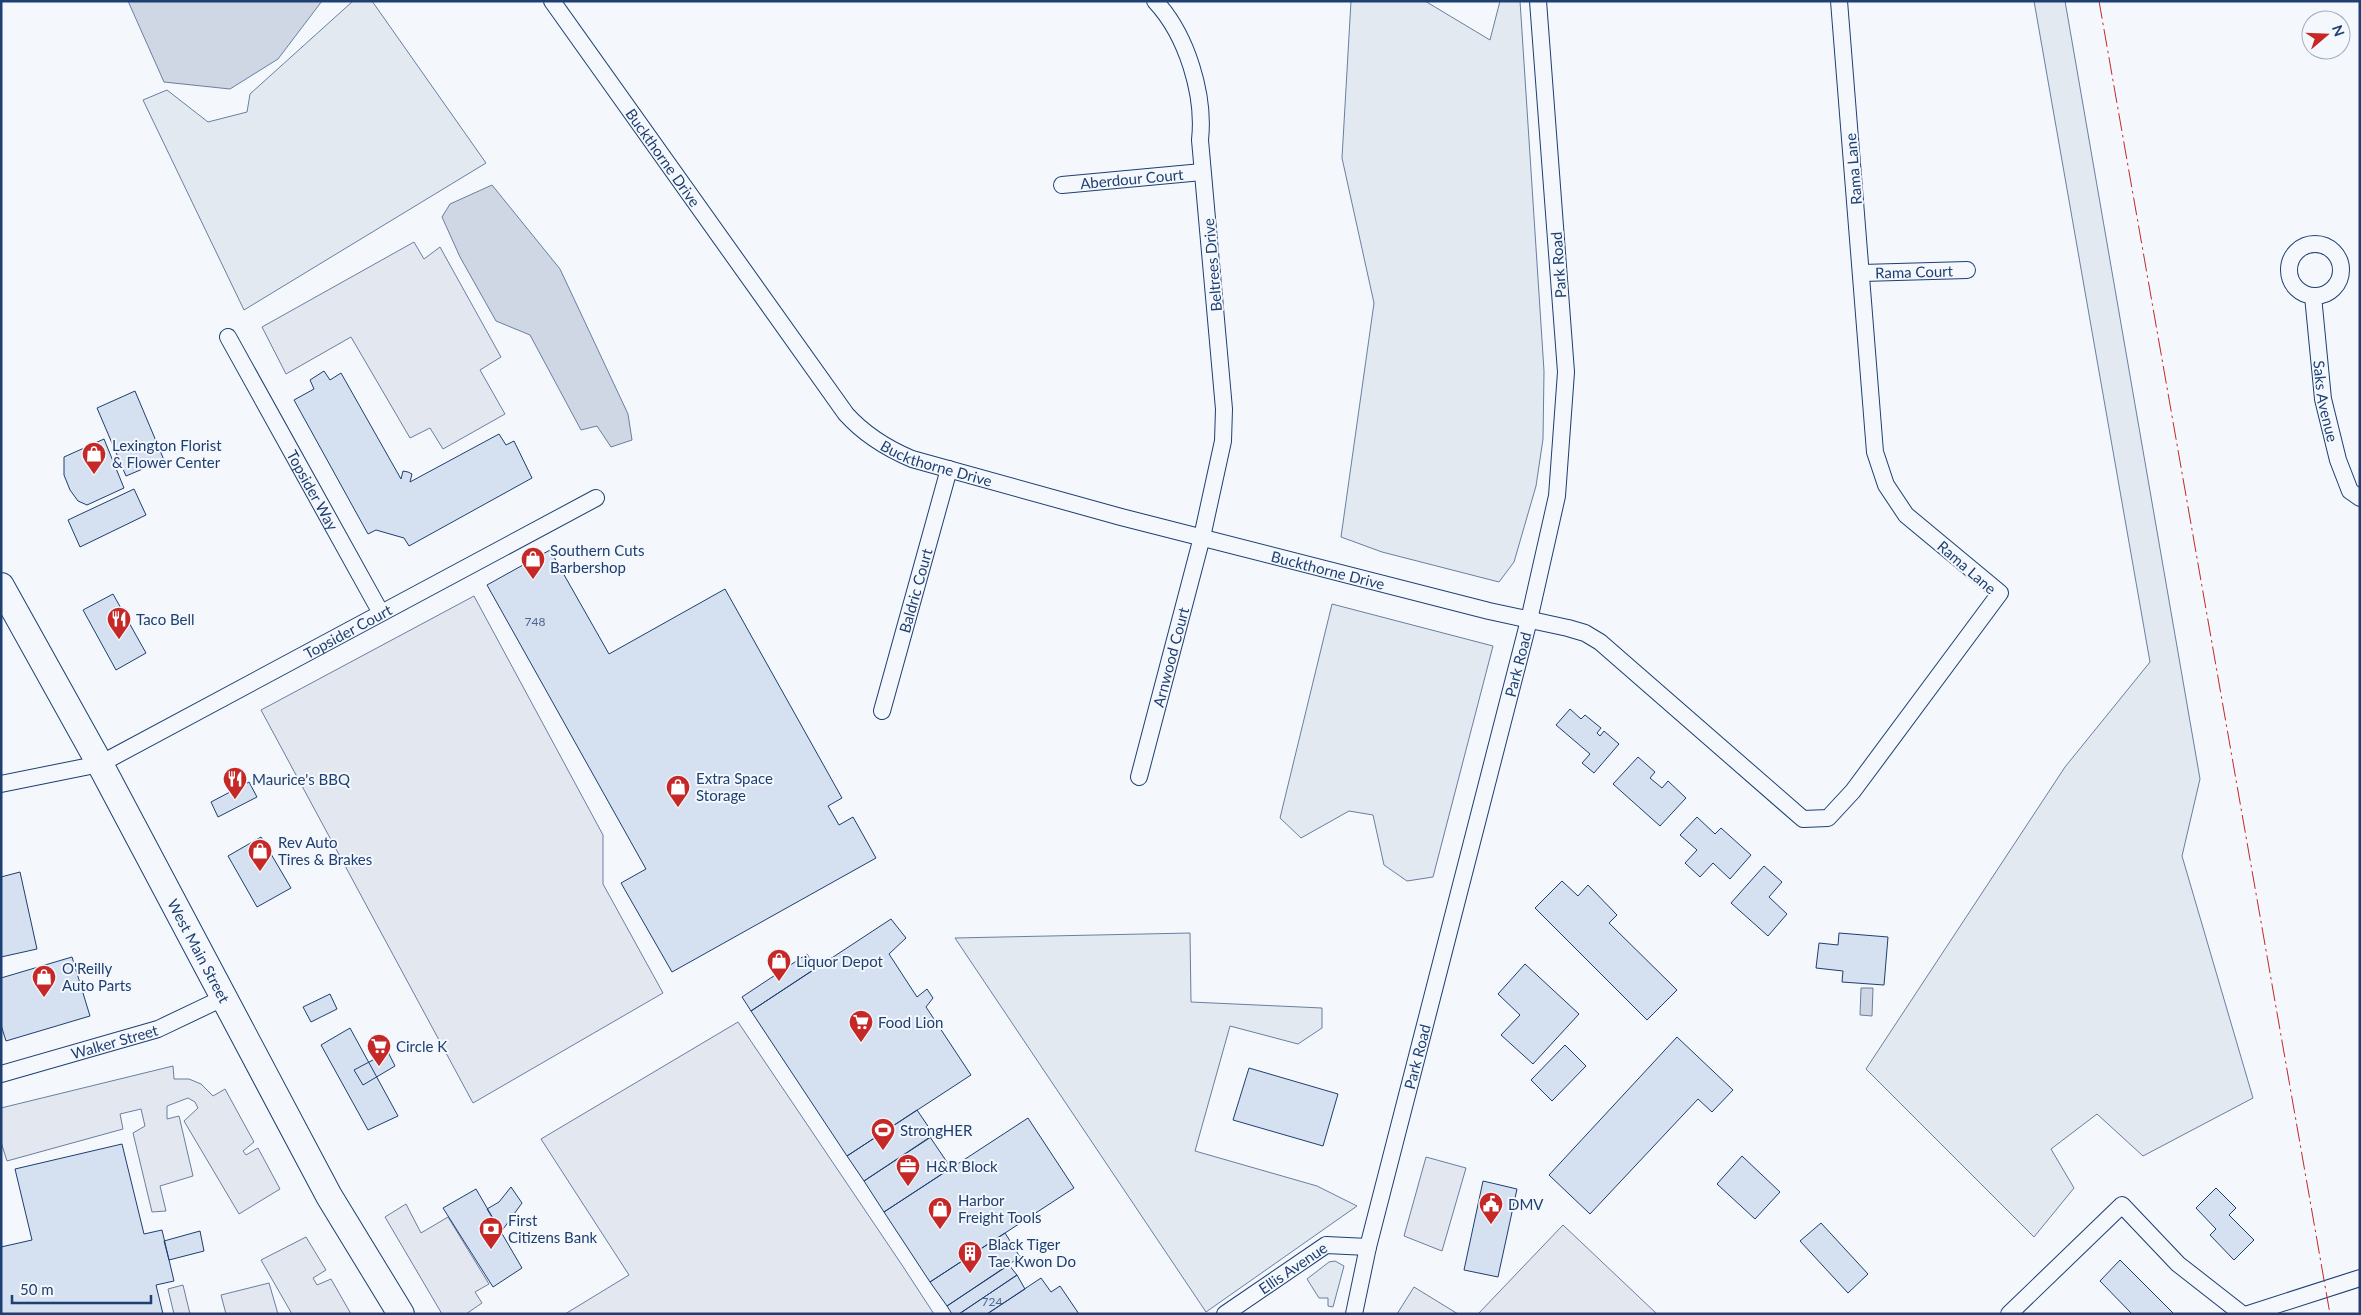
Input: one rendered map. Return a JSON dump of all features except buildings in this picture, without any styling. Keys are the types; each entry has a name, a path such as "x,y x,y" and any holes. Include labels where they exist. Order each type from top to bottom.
{"main road":[{"name":"West Main Street","path":"1,586 100,764 329,1196 401,1314"}],"street":[{"name":"Buckthorne Drive","path":"552,1 846,414 858,427 893,451 949,469 1121,517 1529,620"},
{"name":"Beltrees Drive","path":"1155,1 1175,28 1187,56 1202,123 1200,140 1202,172 1224,409 1223,441 1202,537"},
{"name":"Park Road","path":"1354,1314 1368,1247 1529,620 1557,496 1566,372 1538,1"},
{"name":"Rama Lane","path":"1529,620 1585,633 1600,642 1803,818 1828,818 1853,791 2000,594 1906,514 1886,485 1875,452 1862,274 1838,1"},
{"name":"Aberdour Court","path":"1062,185 1202,172"},
{"name":"Rama Court","path":"1862,274 1967,270"},
{"name":"Saks Avenue","path":"2313,296 2323,399 2338,460 2350,491 2360,498"},
{"name":"Topsider Way","path":"228,338 381,613"},
{"name":"Baldric Court","path":"882,711 949,469"},
{"name":"Topsider Court","path":"1,784 100,764 596,498"},
{"name":"Arnwood Court","path":"1139,777 1202,537"},
{"name":"Walker Street","path":"1,1074 158,1029 223,998"},
{"path":"2009,1314 2122,1205 2178,1264 2242,1314"},
{"name":"Ellis Avenue","path":"1225,1314 1326,1245 1368,1247"},
{"path":"2248,1314 2360,1278"}],"shaded area":[{"path":"128,1 322,1 278,59 230,89 164,82"},
{"path":"353,1 372,1 486,163 244,310 143,100 167,90 208,122 247,112 250,94"},
{"path":"1351,1 1425,1 1490,40 1500,1 1520,1 1544,371 1543,439 1536,486 1514,562 1499,582 1382,552 1341,537 1374,303 1342,158"},
{"path":"2034,1 2065,1 2200,779 2182,856 2253,1098 2143,1156 2097,1114 2051,1149 2074,1188 2034,1237 1866,1069 2065,767 2150,662"},
{"path":"492,185 560,269 628,414 632,440 611,447 597,426 581,430 530,335 496,321 460,257 442,217 450,204"},
{"path":"414,242 424,259 440,247 501,357 480,370 505,414 443,449 430,428 410,438 351,337 286,374 262,327"},
{"path":"474,596 603,835 603,884 663,993 473,1103 261,710"},
{"path":"1332,604 1493,646 1433,877 1407,881 1384,865 1373,815 1349,811 1301,838 1280,818"},
{"path":"1190,933 1191,1002 1322,1008 1322,1028 1298,1044 1230,1026 1195,1151 1317,1186 1357,1206 1206,1312 955,938"},
{"path":"1861,988 1873,988 1872,1016 1860,1015"},
{"path":"738,1022 934,1314 565,1314 629,1275 541,1139"},
{"path":"173,1066 174,1079 189,1079 201,1084 213,1096 225,1089 254,1142 243,1151 246,1155 258,1148 280,1189 239,1214 184,1121 198,1108 195,1102 188,1098 167,1106 167,1119 179,1116 193,1176 160,1186 166,1211 152,1212 133,1133 145,1126 141,1109 120,1114 123,1129 7,1161 1,1142 1,1108"},
{"path":"1426,1157 1466,1168 1442,1251 1404,1236"},
{"path":"406,1204 421,1233 448,1217 489,1284 475,1292 482,1303 466,1314 442,1314 385,1217"},
{"path":"1563,1225 1657,1314 1478,1314"},
{"path":"306,1237 326,1270 313,1278 317,1285 331,1279 351,1314 292,1314 261,1260"},
{"path":"1335,1261 1344,1266 1333,1307 1328,1306 1328,1298 1319,1298 1307,1279 1329,1262"},
{"path":"269,1283 278,1314 226,1314 221,1295"},
{"path":"183,1285 190,1314 174,1314 168,1289"},
{"path":"1414,1287 1458,1314 1397,1314"}],"power":[{"path":"2099,1 2330,1314"}],"place":[{"name":"Lexington Florist & Flower Center","path":"94,475"},
{"name":"Southern Cuts Barbershop","path":"533,580"},
{"name":"Taco Bell","path":"119,640"},
{"name":"Maurice's BBQ","path":"235,800"},
{"name":"Extra Space Storage","path":"678,808"},
{"name":"Rev Auto Tires & Brakes","path":"260,872"},
{"name":"Liquor Depot","path":"779,982"},
{"name":"O'Reilly Auto Parts","path":"44,998"},
{"name":"Food Lion","path":"861,1043"},
{"name":"Circle K","path":"379,1067"},
{"name":"StrongHER","path":"883,1151"},
{"name":"H&R Block","path":"908,1187"},
{"name":"DMV","path":"1491,1225"},
{"name":"Harbor Freight Tools","path":"940,1230"},
{"name":"First Citizens Bank","path":"491,1250"},
{"name":"Black Tiger Tae Kwon Do","path":"970,1274"}]}
